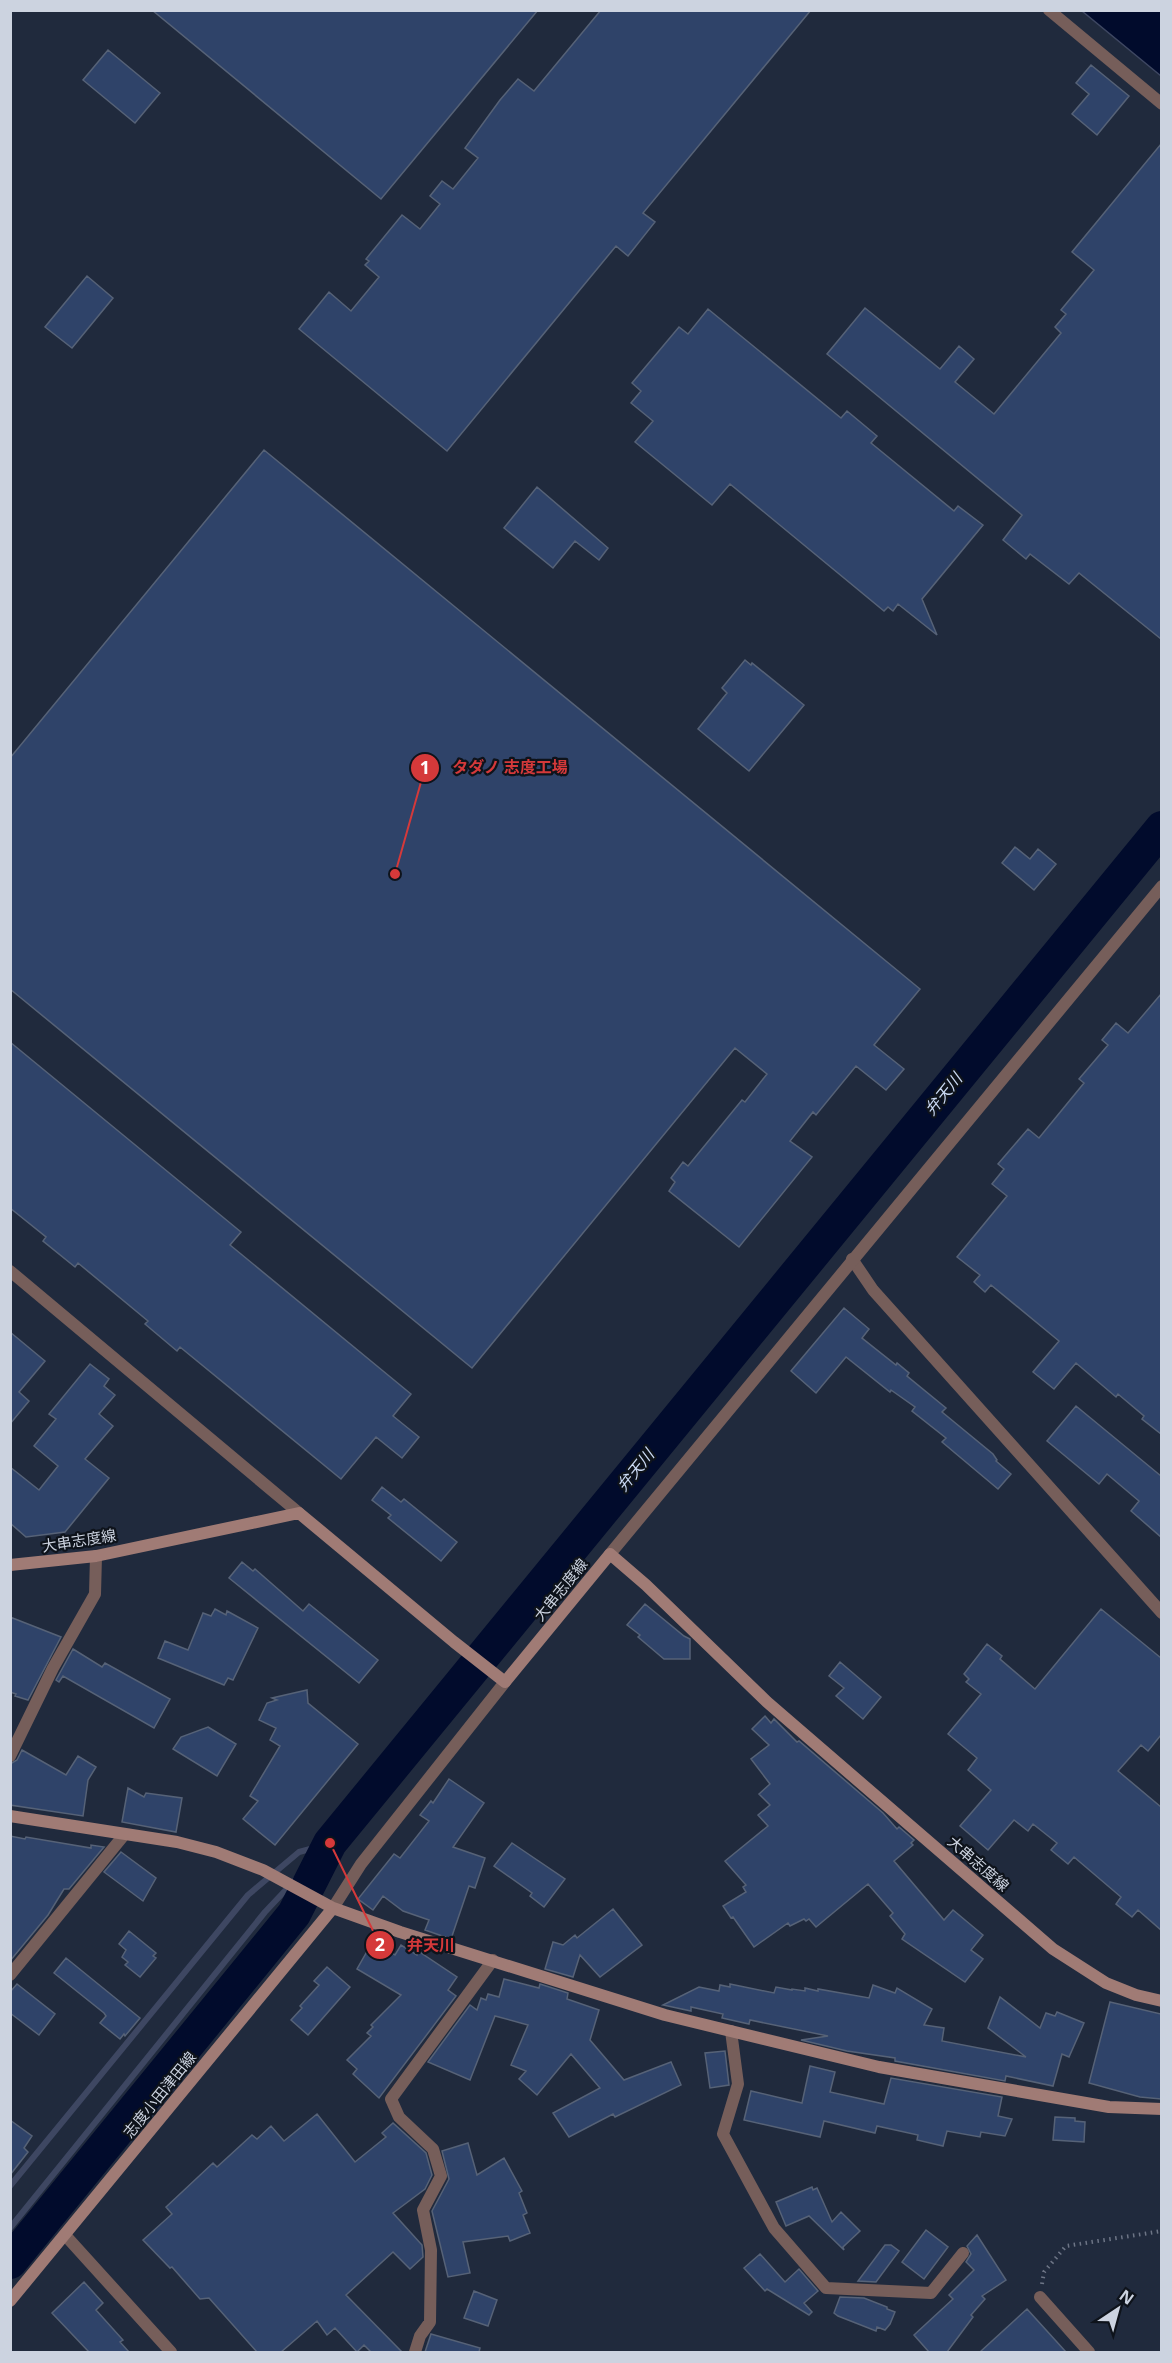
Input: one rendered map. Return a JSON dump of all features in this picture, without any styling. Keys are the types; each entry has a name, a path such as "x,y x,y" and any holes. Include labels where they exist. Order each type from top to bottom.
{"main road":[{"name":"大串志度線","path":"10,1565 96,1556 299,1513"},
{"path":"299,1513 505,1682"},
{"name":"大串志度線","path":"505,1682 610,1554 646,1585 767,1702 1053,1949 1106,1983 1136,1995 1161,2001"},
{"path":"10,1816 177,1842 216,1852 263,1870 333,1908 400,1932 665,2015 879,2067 1109,2107 1161,2109"},
{"name":"志度小田津田線","path":"10,2301 333,1908"}],"street":[{"path":"1049,10 1161,104"},
{"path":"610,1554 852,1259 1159,895"},
{"path":"852,1259 873,1290 1161,1613"},
{"path":"10,1271 299,1513"},
{"path":"10,1756 52,1668 95,1594 96,1556"},
{"path":"333,1908 361,1864 505,1682"},
{"path":"10,1975 124,1835"},
{"path":"415,2352 420,2336 429,2322 431,2250 423,2210 441,2176 433,2149 399,2117 391,2099 493,1960"},
{"path":"731,2031 738,2085 723,2134 774,2228 826,2288 931,2293 963,2253"},
{"path":"65,2235 171,2352"},
{"path":"1040,2297 1089,2352"}],"path":[{"path":"1040,2297 1044,2272 1066,2246 1161,2232"}],"water":[{"path":"1082,11 1161,11 1161,76"}],"building":[{"path":"152,10 538,10 381,199"},
{"path":"601,10 811,10 643,213 655,222 628,256 616,246 447,451 299,329 329,292 351,311 379,277 365,265 369,261 366,259 402,215 420,229 440,204 430,196 442,181 453,189 478,158 465,148 500,100 518,79 534,91"},
{"path":"108,50 160,93 135,123 83,80"},
{"path":"1091,65 1129,96 1097,135 1072,114 1089,94 1076,83"},
{"path":"1161,144 1161,639 1079,573 1069,584 1030,554 1026,559 1003,540 1022,515 827,354 865,308 940,369 959,346 974,359 955,382 994,414 1061,333 1055,327 1066,314 1061,310 1094,270 1072,252"},
{"path":"87,276 113,298 72,348 45,327"},
{"path":"708,309 841,418 847,411 877,436 871,443 954,511 958,506 983,525 922,599 937,635 898,604 893,611 888,607 884,611 730,484 712,505 635,442 653,421 631,403 641,391 632,383 679,327 688,334"},
{"path":"264,450 920,989 874,1045 904,1069 886,1090 856,1066 816,1115 813,1112 790,1141 812,1157 739,1247 669,1191 675,1182 671,1178 683,1162 688,1166 742,1100 745,1102 767,1074 735,1048 472,1368 10,989 10,758"},
{"path":"537,487 608,548 599,560 575,541 553,568 504,528"},
{"path":"745,660 751,665 752,663 804,705 749,771 698,729 727,693 722,688"},
{"path":"1015,847 1030,859 1038,849 1056,864 1034,890 1002,863"},
{"path":"1161,994 1161,1434 1142,1419 1144,1416 1118,1394 1116,1397 1076,1363 1054,1389 1033,1372 1059,1341 991,1285 985,1292 974,1282 980,1275 957,1257 1007,1196 992,1184 1004,1169 998,1164 1028,1129 1039,1138 1084,1083 1079,1079 1108,1045 1102,1040 1116,1023 1128,1033"},
{"path":"10,1042 241,1232 230,1245 411,1394 393,1416 419,1437 402,1458 376,1437 341,1479 180,1347 177,1351 145,1324 148,1321 78,1263 75,1267 43,1241 46,1237 10,1208"},
{"path":"844,1308 869,1329 862,1338 909,1373 907,1376 946,1408 942,1412 993,1454 996,1461 1011,1474 998,1489 942,1442 946,1438 912,1411 915,1407 891,1390 890,1392 846,1357 816,1393 791,1371"},
{"path":"10,1332 45,1361 19,1392 29,1401 10,1424"},
{"path":"90,1364 109,1379 104,1386 115,1395 99,1414 113,1426 85,1459 109,1478 65,1532 26,1537 10,1523 10,1467 39,1490 58,1466 34,1446 56,1419 49,1414"},
{"path":"1076,1406 1161,1476 1161,1537 1131,1511 1139,1501 1107,1474 1099,1484 1047,1441"},
{"path":"382,1487 401,1502 404,1499 457,1542 441,1561 388,1518 391,1515 372,1500"},
{"path":"242,1562 253,1571 255,1569 303,1611 309,1604 378,1660 359,1683 229,1578"},
{"path":"645,1604 690,1639 690,1659 664,1659 627,1625"},
{"path":"215,1609 226,1615 227,1611 258,1628 233,1680 228,1678 224,1685 158,1658 165,1641 188,1650 203,1613 211,1616"},
{"path":"1101,1609 1161,1658 1161,1735 1148,1751 1141,1745 1118,1771 1161,1807 1161,1930 1138,1910 1132,1917 1116,1904 1121,1897 1074,1857 1068,1864 1051,1850 1057,1843 1033,1824 1028,1831 1014,1820 988,1850 960,1826 991,1790 968,1770 977,1758 948,1734 981,1694 966,1682 969,1679 964,1674 987,1644 1002,1656 1000,1659 1035,1689"},
{"path":"10,1617 61,1637 28,1700 10,1692"},
{"path":"73,1649 102,1667 105,1663 170,1699 154,1728 63,1676 59,1682 56,1680"},
{"path":"840,1662 881,1697 863,1719 836,1696 844,1688 829,1676"},
{"path":"307,1690 308,1703 358,1744 275,1845 243,1819 258,1801 250,1796 280,1746 270,1740 276,1728 259,1720 267,1703 277,1700 272,1698"},
{"path":"765,1716 771,1723 774,1719 797,1742 799,1741 883,1813 897,1829 899,1827 914,1840 911,1843 913,1845 894,1861 944,1920 953,1910 983,1935 971,1950 983,1959 965,1982 902,1939 905,1934 890,1916 893,1913 868,1884 816,1927 809,1919 790,1926 788,1923 754,1947 733,1917 731,1918 723,1906 746,1892 743,1887 746,1885 725,1861 768,1826 758,1815 770,1805 759,1794 770,1784 751,1759 769,1745 752,1729"},
{"path":"208,1727 236,1744 217,1776 173,1749 181,1737"},
{"path":"22,1750 66,1775 78,1756 96,1767 88,1780 83,1816 10,1805 10,1764 17,1760"},
{"path":"449,1779 484,1803 453,1847 485,1858 475,1888 469,1886 451,1939 425,1930 429,1920 403,1911 383,1896 373,1910 358,1899 394,1854 400,1858 429,1821 420,1815 431,1801 433,1803"},
{"path":"128,1788 144,1797 146,1793 182,1798 176,1832 122,1822"},
{"path":"10,1836 91,1848 91,1845 104,1847 69,1889 64,1889 48,1915 10,1961"},
{"path":"512,1843 565,1879 544,1907 530,1896 532,1893 494,1866"},
{"path":"121,1852 156,1878 143,1901 104,1872"},
{"path":"613,1909 642,1945 600,1977 580,1955 573,1977 545,1969 553,1942 563,1945 575,1935 577,1938"},
{"path":"129,1931 156,1953 153,1956 156,1958 140,1977 125,1965 128,1962 122,1957 126,1950 119,1944"},
{"path":"373,1941 395,1955 401,1945 417,1955 418,1951 457,1977 448,1990 456,1996 379,2098 353,2074 357,2069 347,2060 371,2036 367,2033 373,2027 371,2025 401,1995 357,1969"},
{"path":"66,1958 140,2018 125,2036 124,2034 120,2039 100,2023 106,2016 104,2013 54,1973"},
{"path":"327,1967 350,1987 308,2035 291,2020 319,1985 314,1981"},
{"path":"504,1979 539,1988 540,1984 568,1993 567,1999 599,2010 590,2040 624,2080 671,2062 681,2085 615,2117 613,2114 569,2137 553,2113 600,2088 571,2054 537,2095 519,2079 526,2071 511,2065 528,2025 495,2016 470,2080 428,2062 470,2005 477,2010 481,1998 486,2000 488,1994 499,1997"},
{"path":"17,1984 55,2014 39,2035 10,2013 10,1992"},
{"path":"730,1984 774,1993 776,1987 805,1991 805,1988 869,1998 873,1985 895,1993 897,1988 932,2009 924,2025 944,2028 942,2041 1026,2057 988,2028 1000,1997 1040,2028 1046,2013 1055,2016 1057,2012 1084,2023 1069,2057 1062,2054 1053,2086 1006,2076 1005,2081 895,2061 895,2058 847,2051 801,2040 828,2036 750,2020 749,2024 722,2018 723,2014 691,2007 691,2011 663,2005 699,1987 719,1991 720,1985 730,1987"},
{"path":"1110,2002 1161,2014 1161,2099 1140,2097 1089,2083"},
{"path":"725,2051 729,2085 710,2088 705,2053"},
{"path":"810,2066 835,2072 830,2092 884,2104 891,2078 1002,2097 998,2116 1012,2119 1005,2136 981,2132 980,2137 947,2131 943,2146 917,2140 918,2135 877,2126 875,2133 824,2121 820,2137 744,2120 751,2091 802,2103"},
{"path":"317,2114 355,2162 386,2137 382,2133 393,2123 426,2153 432,2175 425,2189 393,2213 422,2245 423,2257 410,2269 393,2252 346,2295 402,2352 371,2352 364,2345 357,2352 335,2328 327,2335 317,2321 281,2352 257,2352 209,2298 200,2299 172,2267 170,2268 143,2240 172,2214 166,2207 213,2163 217,2167 252,2135 257,2139 271,2126 284,2141"},
{"path":"1055,2117 1075,2118 1075,2121 1085,2122 1084,2142 1053,2140"},
{"path":"10,2120 32,2136 24,2148 28,2152 10,2175"},
{"path":"468,2143 477,2175 504,2158 522,2191 519,2193 527,2213 523,2215 530,2233 510,2241 508,2236 463,2242 470,2273 448,2277 432,2211 449,2179 442,2151"},
{"path":"812,2187 813,2190 817,2188 832,2222 841,2212 860,2231 843,2247 844,2250 809,2216 786,2226 776,2202"},
{"path":"926,2230 948,2247 924,2279 902,2262"},
{"path":"977,2235 1006,2280 982,2296 985,2299 971,2315 973,2317 947,2352 929,2352 914,2335 953,2299 949,2295 974,2270 966,2262 971,2254 967,2246"},
{"path":"885,2245 891,2245 899,2251 876,2282 858,2281"},
{"path":"760,2254 785,2282 799,2269 818,2291 804,2303 812,2312 809,2315 767,2289 765,2291 744,2268"},
{"path":"84,2282 103,2303 96,2310 123,2340 120,2342 129,2352 89,2352 52,2313"},
{"path":"474,2291 497,2300 488,2326 464,2318"},
{"path":"840,2297 864,2298 895,2312 885,2330 877,2327 876,2331 834,2313"},
{"path":"1027,2309 1066,2352 980,2352"},
{"path":"431,2334 480,2348 479,2352 425,2352"}],"waterway":[{"name":"弁天川","path":"10,2262 294,1914 330,1843 1162,828"},
{"path":"10,2228 265,1912 330,1843"},
{"path":"10,2186 248,1895 299,1852 329,1844"}],"place":[{"name":"タダノ 志度工場","path":"395,874"},
{"name":"弁天川","path":"330,1843"}]}
